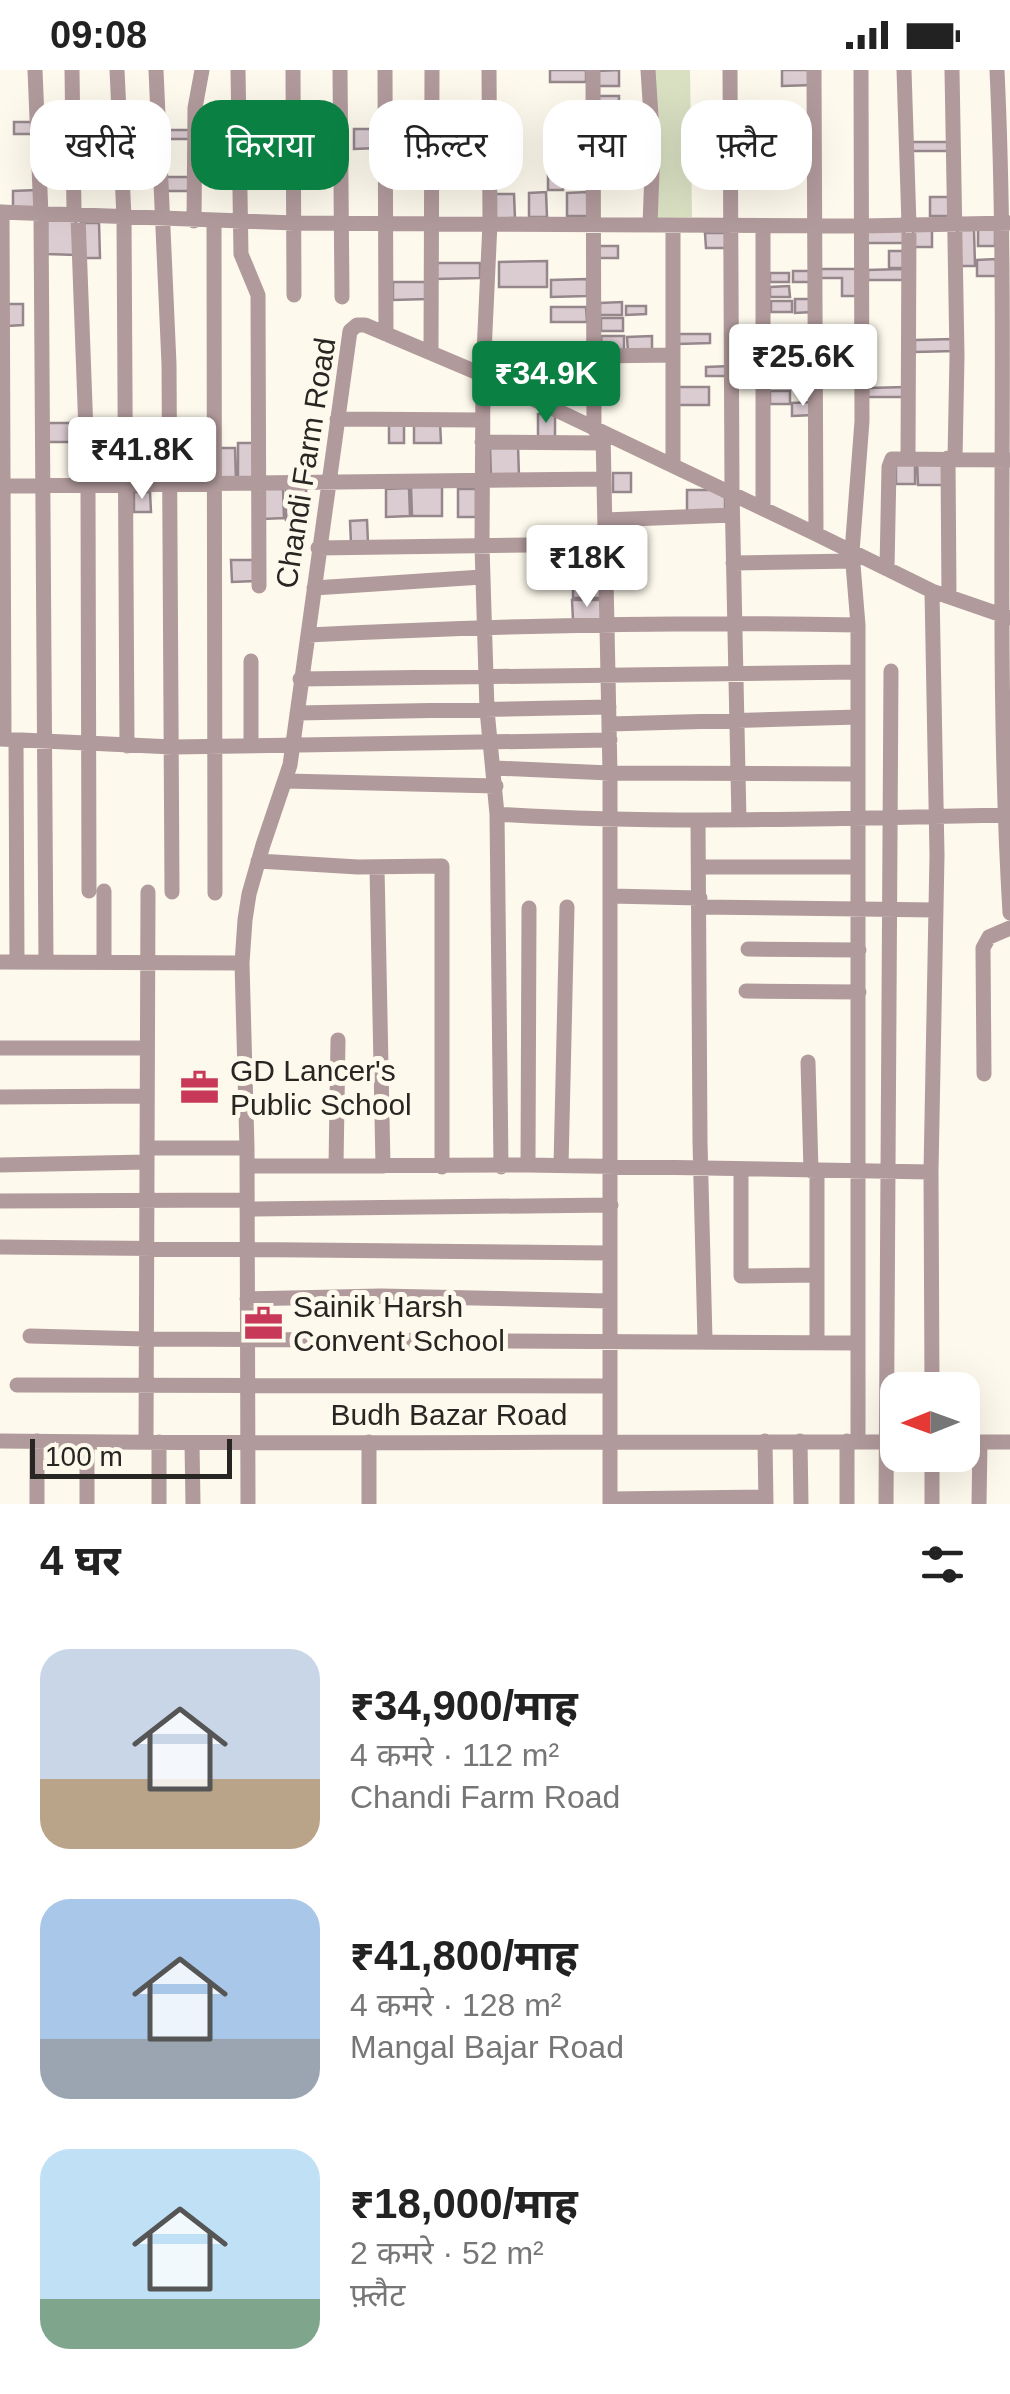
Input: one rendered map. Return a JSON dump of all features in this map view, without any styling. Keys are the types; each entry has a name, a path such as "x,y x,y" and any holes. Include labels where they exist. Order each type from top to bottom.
{"street":[{"path":"34,70 41,215 46,962"},
{"path":"72,70 74,210 78,216 88,486 89,744 96,891 104,961"},
{"path":"117,70 124,217 128,746"},
{"path":"156,70 170,487 172,892"},
{"path":"194,221 195,108 202,70"},
{"path":"238,70 238,221 244,265 258,295 258,586"},
{"path":"293,70 294,295"},
{"path":"340,70 342,297"},
{"path":"385,70 386,334"},
{"path":"432,70 432,352"},
{"path":"489,70 490,223 483,375 482,577 486,710 497,814 501,1167"},
{"path":"593,70 594,356 604,479 610,732 610,1502 766,1500 765,1441"},
{"path":"648,70 653,146 650,224"},
{"path":"730,70 732,515 739,820"},
{"path":"814,70 816,534"},
{"path":"846,1504 858,1343 858,625 853,557 862,421 862,70"},
{"path":"904,70 909,226 908,458"},
{"path":"949,597 955,224 952,70"},
{"path":"997,70 1005,223 1010,913"},
{"path":"242,963 8,962 1,212 295,224 1005,223"},
{"path":"214,221 215,893"},
{"path":"674,226 674,464"},
{"path":"762,508 763,226"},
{"name":"Chandi Farm Road","path":"248,1504 242,963 248,894 286,781 293,745 350,331 357,325 366,325 432,352 600,435 732,492 853,557 932,591 1007,617"},
{"path":"594,356 673,354"},
{"path":"336,420 482,420"},
{"path":"482,442 600,435"},
{"path":"887,569 892,460 1006,461"},
{"path":"2,486 604,479"},
{"path":"605,520 732,515"},
{"path":"318,548 606,544"},
{"path":"733,563 853,557"},
{"path":"314,588 482,577"},
{"path":"932,591 936,910 932,1372"},
{"path":"308,635 485,626 734,622 858,625"},
{"path":"251,661 251,745"},
{"path":"891,1372 887,1172 892,671"},
{"path":"300,678 858,672"},
{"path":"296,713 609,706"},
{"path":"7,740 173,747 491,743 737,720 858,716"},
{"path":"495,768 610,773 858,774"},
{"path":"286,781 496,786"},
{"path":"497,814 610,821 1007,815"},
{"path":"698,820 705,1340"},
{"path":"258,862 442,866 442,1166"},
{"path":"377,867 383,1166"},
{"path":"700,867 858,867"},
{"path":"148,892 146,1384 159,1504"},
{"path":"610,896 858,910 936,910"},
{"path":"528,1165 529,908"},
{"path":"561,1166 566,908"},
{"path":"984,1074 983,948 989,937 1010,928"},
{"path":"748,949 858,950"},
{"path":"746,991 858,992"},
{"path":"336,1166 338,1040"},
{"path":"0,1048 148,1048"},
{"path":"808,1062 817,1342"},
{"path":"0,1097 147,1096"},
{"path":"0,1165 247,1148"},
{"path":"247,1166 528,1165 931,1172"},
{"path":"741,1168 740,1276 817,1275"},
{"path":"0,1201 147,1198 247,1204 611,1205"},
{"path":"0,1247 610,1253"},
{"path":"247,1299 381,1296 610,1301"},
{"path":"30,1336 858,1343"},
{"path":"17,1385 610,1386"},
{"name":"Budh Bazar Road","path":"0,1441 880,1442"},
{"path":"36,1442 37,1504"},
{"path":"87,1442 87,1504"},
{"path":"369,1442 369,1504"},
{"path":"800,1442 801,1504"},
{"path":"980,1442 1010,1442"},
{"path":"192,1443 193,1504"},
{"path":"886,1504 889,1472"},
{"path":"932,1472 932,1504"},
{"path":"975,1472 979,1504"}],"green space":[{"path":"652,70 690,70 690,100 681,100 681,190 692,190 692,217 653,218 653,190 661,190 661,100 652,100"}],"building":[{"path":"550,70 586,70 586,82 550,82"},
{"path":"619,70 619,86 598,86 597,71"},
{"path":"782,70 813,70 814,85 782,86"},
{"path":"597,96 619,96 619,100 597,100"},
{"path":"14,122 30,122 30,134 14,134"},
{"path":"354,129 369,129 369,148 354,149"},
{"path":"171,130 189,130 190,139 171,139"},
{"path":"911,142 951,142 951,151 911,151"},
{"path":"171,177 191,177 191,191 165,191 171,190"},
{"path":"36,190 36,209 13,208 13,191"},
{"path":"546,192 547,217 529,217 529,193"},
{"path":"587,192 588,216 567,216 567,193"},
{"path":"495,194 514,194 515,219 495,219"},
{"path":"930,197 950,197 950,216 930,216"},
{"path":"47,220 76,221 76,255 47,254"},
{"path":"81,223 99,223 100,258 81,258"},
{"path":"904,229 904,243 866,243 866,230"},
{"path":"932,229 932,247 913,247 913,230"},
{"path":"978,229 995,229 995,246 978,246"},
{"path":"957,230 974,230 975,266 957,266"},
{"path":"705,233 728,233 728,248 706,248"},
{"path":"597,246 618,246 618,258 597,258"},
{"path":"889,251 903,251 903,268 889,268"},
{"path":"996,259 996,276 977,276 977,260"},
{"path":"547,261 547,287 499,287 499,262"},
{"path":"433,263 480,263 480,278 433,279"},
{"path":"819,269 858,269 859,296 842,296 842,278 819,278"},
{"path":"903,269 903,280 868,280 868,270"},
{"path":"793,271 813,271 813,282 793,282"},
{"path":"770,273 789,273 789,282 770,282"},
{"path":"587,279 587,296 551,297 551,280"},
{"path":"393,282 427,282 427,299 393,300"},
{"path":"789,286 790,297 770,297 770,287"},
{"path":"795,299 812,299 812,312 795,313"},
{"path":"771,301 792,301 792,312 771,312"},
{"path":"622,302 622,315 600,315 600,303"},
{"path":"8,304 23,304 23,325 8,326"},
{"path":"626,306 646,306 646,314 626,315"},
{"path":"551,307 586,307 587,322 551,322"},
{"path":"601,318 623,318 623,331 601,331"},
{"path":"679,334 710,334 710,343 678,344"},
{"path":"601,336 624,336 624,351 602,352"},
{"path":"652,336 652,352 628,352 627,337"},
{"path":"953,339 954,351 915,352 915,340"},
{"path":"859,352 859,370 828,370 828,375 822,375 822,353"},
{"path":"730,366 729,376 706,376 706,367"},
{"path":"677,387 709,387 709,405 678,405"},
{"path":"905,387 906,397 868,397 868,388"},
{"path":"770,391 790,391 790,404 770,404"},
{"path":"814,402 814,415 792,416 792,403"},
{"path":"538,414 555,414 555,439 538,439"},
{"path":"404,421 404,443 389,443 389,422"},
{"path":"414,422 440,422 441,443 414,443"},
{"path":"48,423 84,423 85,442 48,442"},
{"path":"90,443 125,443 125,483 90,483"},
{"path":"238,443 257,443 258,481 238,481"},
{"path":"518,445 519,477 491,478 490,446"},
{"path":"174,447 192,447 193,481 175,481"},
{"path":"217,448 235,448 236,481 218,481"},
{"path":"917,460 943,460 944,485 918,485"},
{"path":"896,463 915,463 915,484 896,484"},
{"path":"613,473 631,473 631,492 613,492"},
{"path":"411,487 442,487 442,516 412,516"},
{"path":"409,488 410,516 386,517 386,489"},
{"path":"263,489 283,489 284,518 263,519"},
{"path":"286,489 306,489 307,519 286,520"},
{"path":"458,489 476,489 476,517 458,517"},
{"path":"687,490 725,490 725,514 687,514"},
{"path":"134,492 150,492 151,512 134,512"},
{"path":"367,520 368,543 351,543 350,521"},
{"path":"615,524 635,524 636,564 615,565"},
{"path":"231,560 255,560 255,581 232,582"},
{"path":"573,579 601,579 601,598 573,598"},
{"path":"572,600 601,600 602,620 573,620"}],"place":[{"name":"GD Lancer's Public School","path":"200,1088"},
{"name":"Sainik Harsh Convent School","path":"263,1324"}]}
